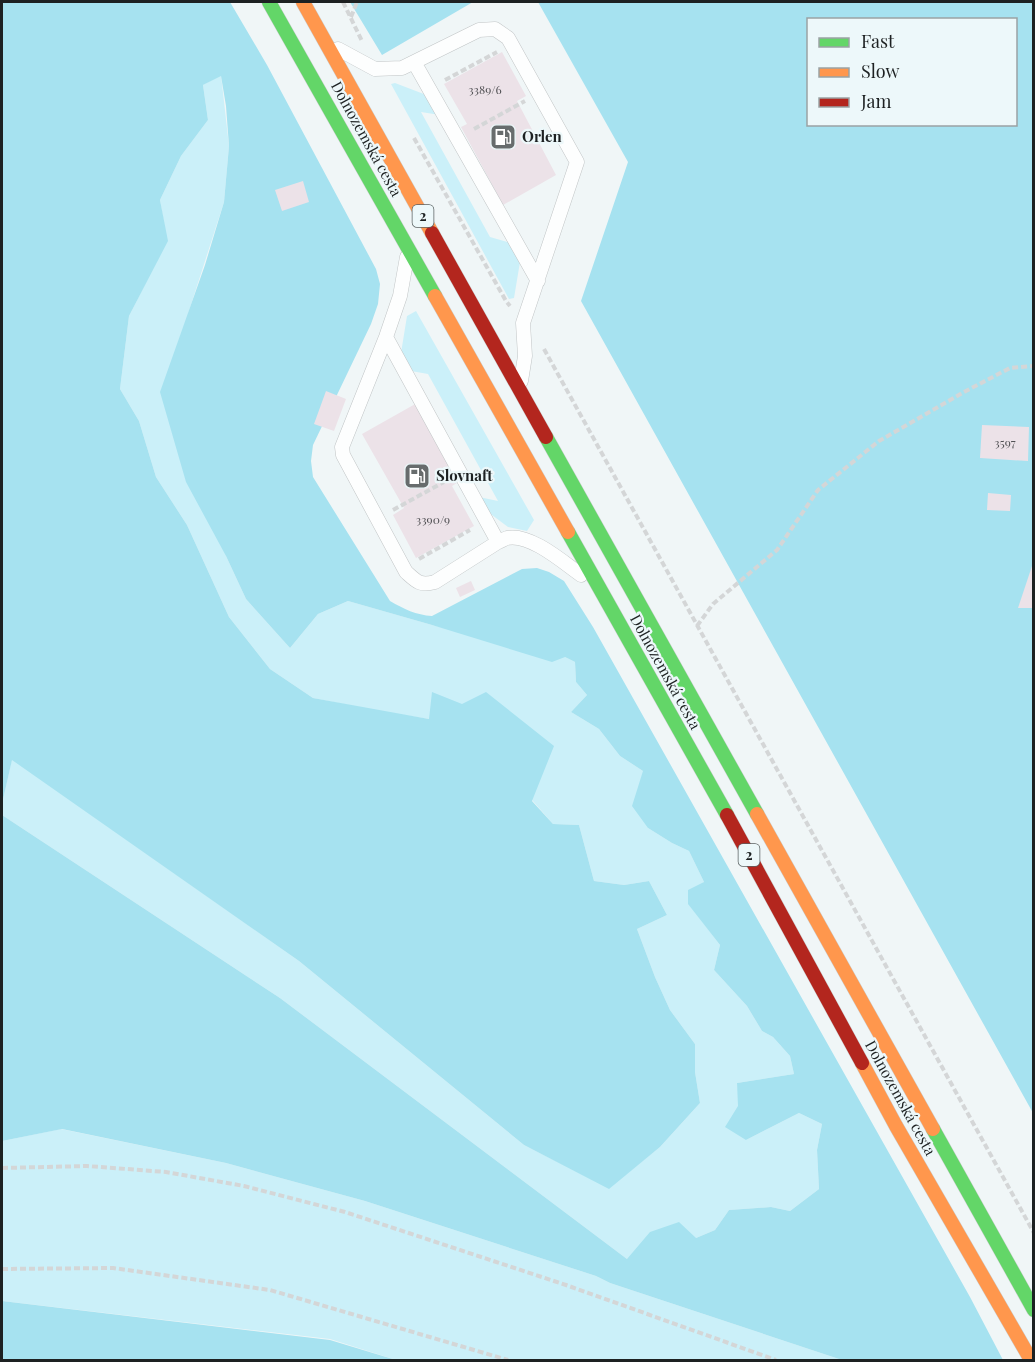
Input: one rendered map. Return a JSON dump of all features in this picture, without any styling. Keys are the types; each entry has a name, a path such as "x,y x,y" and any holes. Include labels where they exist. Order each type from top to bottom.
{"main road":[{"name":"Dolnozemská cesta","path":"269,2 726,813 896,1126 1030,1360"},
{"name":"Dolnozemská cesta","path":"303,2 1034,1310"}],"lane":[{"path":"326,43 375,69 402,68 479,30 495,29 508,38 577,162 523,323 525,356 520,389"},
{"path":"414,62 538,281"},
{"path":"408,249 400,296 342,447 343,455 406,572 417,582 427,584 435,582 508,538 537,544 598,586"},
{"path":"386,336 498,542"}],"path":[{"path":"343,2 375,69"},
{"path":"351,18 357,2"},
{"path":"442,82 503,49"},
{"path":"457,138 539,94"},
{"path":"409,129 506,301 542,345 1034,1233"},
{"path":"697,626 713,604 777,550 818,490 879,441 1010,368 1034,366"},
{"path":"378,519 461,473"},
{"path":"404,567 476,527"},
{"path":"2,1168 87,1166 166,1172 244,1186 357,1216 566,1285 776,1360"},
{"path":"2,1269 113,1268 270,1290 508,1360"}],"shaded area":[{"path":"2,2 230,2 267,65 376,269 380,284 378,304 371,324 313,445 311,461 313,477 390,601 410,611 432,616 522,569 537,568 564,581 593,627 970,1297 1003,1360 842,1360 610,1283 596,1276 365,1201 226,1163 62,1129 2,1141 2,815 280,998 627,1259 650,1232 679,1222 696,1238 715,1230 729,1210 771,1207 790,1211 819,1189 817,1150 822,1124 799,1113 746,1140 725,1127 738,1106 737,1083 794,1074 790,1056 773,1037 762,1031 747,1006 714,970 720,945 688,904 688,890 704,882 689,851 648,828 632,806 643,771 620,756 599,729 571,712 587,695 576,682 575,662 565,657 552,662 348,601 318,614 290,648 246,599 226,556 186,482 160,392 205,265 224,202 229,146 221,76 203,85 208,120 181,156 160,200 168,241 129,316 120,389 139,421 156,477 187,525 229,617 270,669 313,698 429,719 432,692 462,704 486,692 554,746 532,801 553,824 579,825 594,881 624,885 649,881 667,915 637,929 670,1010 695,1044 695,1072 700,1103 660,1147 609,1189 524,1145 299,961 12,760 2,804"},
{"path":"350,2 473,2 382,55"},
{"path":"538,2 1033,2 1033,1113 581,301 628,162"},
{"path":"221,75 229,146 224,202 188,314 226,556 246,599 290,648 318,614 348,601 432,625 565,657 575,662 576,682 587,695 571,712 599,729 620,756 643,771 648,828 689,851 704,882 688,903 720,945 714,970 747,1006 762,1031 773,1037 790,1056 794,1074 737,1083 746,1140 799,1113 822,1124 817,1150 819,1189 790,1211 771,1207 729,1210 715,1230 627,1259 280,998 2,815 2,804 12,759 299,961 524,1145 609,1188 660,1147 700,1103 695,1072 695,1044 670,1010 637,929 667,915 649,881 624,885 594,881 579,825 553,824 532,800 462,704 429,719 379,711 313,698 270,669 229,617 187,525 156,477 139,421 120,389 129,316 167,241 160,200 181,156 208,120 203,85"},
{"path":"395,83 429,96 440,115 421,112 490,237 511,243 520,262 514,298 509,299 391,84"},
{"path":"416,311 534,520 527,531 508,527 488,512 479,497 498,501 428,374 411,371 401,353 407,316"},
{"path":"61,1129 226,1163 365,1201 596,1276 610,1283 842,1360 396,1360 330,1339 2,1301 2,1141"},
{"path":"2,1301 330,1340 396,1360 2,1360"}],"building":[{"path":"502,52 526,96 517,101 556,175 503,205 461,127 467,124 444,84"},
{"path":"303,181 309,202 282,211 275,190"},
{"path":"326,391 346,399 334,431 314,424"},
{"path":"417,403 460,481 452,486 474,526 416,558 393,515 404,508 362,434"},
{"path":"982,425 1029,427 1028,461 980,458"},
{"path":"988,493 1011,495 1010,511 987,510"},
{"path":"1033,563 1034,608 1018,608"},
{"path":"471,581 475,590 460,597 456,588"}],"traffic: fast":[{"path":"269,2 435,296"},
{"path":"546,437 757,814"},
{"path":"568,532 727,815"},
{"path":"933,1129 1034,1310"}],"traffic: slow":[{"path":"303,2 432,233"},
{"path":"435,296 568,532"},
{"path":"757,814 933,1129"},
{"path":"862,1063 1031,1360"}],"traffic: jam":[{"path":"432,233 546,437"},
{"path":"727,815 862,1063"}],"place":[{"name":"Orlen","path":"503,137"},
{"name":"Slovnaft","path":"417,476"}]}
